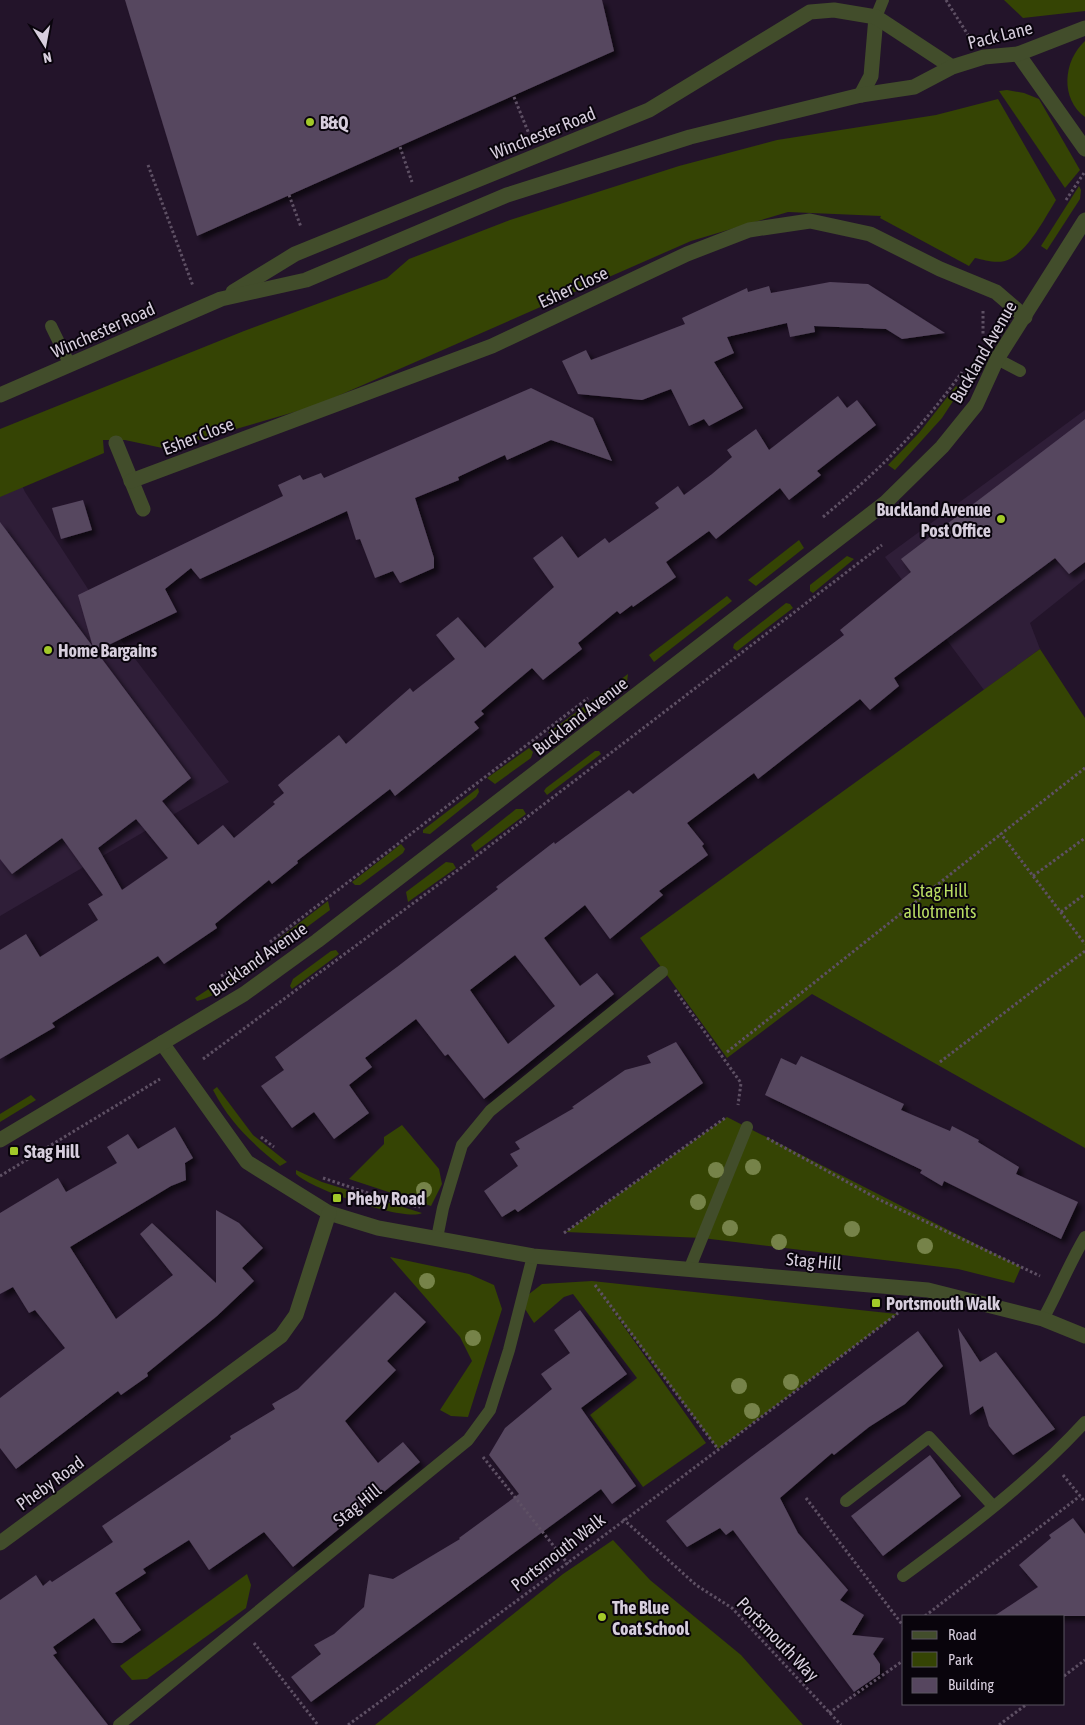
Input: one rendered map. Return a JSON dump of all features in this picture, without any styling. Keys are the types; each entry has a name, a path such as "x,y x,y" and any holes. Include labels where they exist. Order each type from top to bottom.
{"street":[{"name":"Winchester Road","path":"222,299 295,254 649,110 810,12 834,10 876,17"},
{"name":"Pack Lane","path":"876,17 952,67"},
{"path":"861,95 872,76 876,17"},
{"name":"Pack Lane","path":"861,95 914,87 952,67 984,57 1018,54 1085,28"},
{"path":"1018,54 1085,148"},
{"name":"Winchester Road","path":"0,395 222,299 306,280 507,195 690,137 861,95"},
{"name":"Buckland Avenue","path":"0,1140 244,994 317,941 885,503 942,447 976,405 997,359 1085,220"},
{"name":"Esher Close","path":"131,481 492,346 687,254 749,230 810,221 870,234 940,269 996,292 1025,317"},
{"path":"116,443 143,509"},
{"name":"Stag Hill","path":"162,1043 246,1162 329,1213 378,1228 533,1256 928,1290 1043,1319 1085,1336"},
{"name":"Pheby Road","path":"0,1542 281,1336 296,1314 329,1213"}],"lane":[{"path":"876,17 883,0"},
{"path":"52,326 70,365"},
{"path":"997,359 1020,371"},
{"path":"437,1238 442,1212 462,1144 490,1111 662,972"},
{"path":"689,1270 747,1127"},
{"path":"1043,1319 1060,1287 1064,1274 1085,1237"},
{"name":"Stag Hill","path":"119,1725 468,1440 490,1410 509,1350 533,1256"},
{"path":"903,1576 1050,1459 1085,1422"},
{"path":"846,1501 929,1438 993,1506"}],"path":[{"path":"946,0 968,35"},
{"path":"514,96 537,156"},
{"path":"400,147 420,203"},
{"path":"148,165 185,270 202,307"},
{"path":"1066,200 1085,172"},
{"path":"289,195 310,248"},
{"path":"984,338 983,310 996,292"},
{"path":"819,521 892,457 942,400 964,369"},
{"path":"204,1060 462,867 882,545"},
{"path":"267,944 595,692"},
{"path":"727,1052 1085,768"},
{"path":"1000,834 1085,944"},
{"path":"1033,876 1085,838"},
{"path":"1061,912 1085,894"},
{"path":"940,1062 1085,951"},
{"path":"214,981 237,966"},
{"path":"662,972 741,1083 737,1110"},
{"path":"184,1030 208,1066"},
{"path":"0,1176 179,1068"},
{"path":"533,1256 732,1113"},
{"path":"727,1117 878,1199 1060,1287"},
{"path":"257,1133 278,1151"},
{"path":"317,1175 395,1202 442,1212"},
{"path":"575,1259 718,1449"},
{"name":"Portsmouth Walk","path":"348,1725 568,1564 623,1519 928,1290"},
{"path":"468,1440 568,1564"},
{"path":"1050,1459 1085,1502"},
{"path":"926,1615 1080,1496"},
{"path":"806,1498 902,1623"},
{"name":"Portsmouth Way","path":"623,1519 696,1585 732,1608 841,1725"},
{"path":"242,1623 249,1636 318,1725"},
{"path":"1065,1675 1085,1660"},
{"path":"829,1713 902,1661"},
{"path":"999,1725 1026,1705"}],"shaded area":[{"path":"1085,410 1085,579 1030,623 1040,649 984,690 885,557"},
{"name":"Home Bargains","path":"0,439 25,492 123,643 229,782 0,916"}],"green space":[{"path":"1004,0 1085,0 1085,11 1023,18"},
{"path":"1085,41 1085,117 1071,100 1067,80 1072,59"},
{"path":"1007,90 1024,93 1039,99 1080,170 1065,188 999,91"},
{"path":"998,99 1056,200 1030,241 1017,254 1006,261 992,262 975,258 969,266 880,218 881,216 788,212 691,241 315,406 167,449 125,440 103,440 104,453 0,497 0,429 244,331 387,278 409,259 510,220 679,166 777,140 936,115"},
{"path":"1079,186 1081,190 1080,199 1047,250 1041,246"},
{"path":"956,386 961,389 942,418 895,470 888,465 919,433"},
{"path":"799,540 804,548 756,586 748,580"},
{"path":"847,556 854,559 813,593 810,591 810,585"},
{"path":"727,596 732,601 654,662 649,655"},
{"path":"786,603 790,604 793,608 737,651 733,648 734,644"},
{"name":"Stag Hill allotments","path":"1040,649 1085,718 1085,1148 812,994 727,1058 640,938"},
{"path":"628,674 627,682 557,734 548,733"},
{"path":"529,748 533,752 531,758 495,784 487,778"},
{"path":"595,751 599,751 601,754 547,795 544,791 546,788"},
{"path":"478,788 479,792 476,797 430,834 423,833 423,830"},
{"path":"516,809 523,809 526,814 475,852 471,845"},
{"path":"401,844 405,849 403,853 360,885 355,885 352,882"},
{"path":"446,862 453,863 456,868 408,902 406,892"},
{"path":"328,901 330,910 280,947 273,943"},
{"path":"336,950 339,954 292,989 290,986 293,979 331,951"},
{"path":"251,961 253,965 244,976 220,992 197,1001 195,998"},
{"path":"217,1087 253,1135 287,1162 280,1166 242,1132 227,1113 213,1090"},
{"path":"31,1095 36,1100 0,1122 0,1114"},
{"path":"727,1117 1021,1267 1014,1283 958,1269 702,1238 566,1232"},
{"path":"402,1125 439,1169 442,1184 431,1206 349,1179 384,1144 384,1137"},
{"path":"296,1170 322,1182 422,1213 412,1215 397,1213 358,1203 319,1188 296,1174"},
{"path":"390,1257 469,1274 494,1285 502,1309 468,1417 451,1416 440,1410 472,1361 460,1337"},
{"path":"592,1281 897,1314 718,1449 606,1301 706,1443 643,1487 590,1415 637,1378 573,1294 564,1297 534,1323 520,1301 542,1284"},
{"name":"The Blue Coat School","path":"613,1540 650,1580 741,1655 803,1725 375,1725 563,1574"},
{"path":"247,1574 251,1585 246,1608 147,1679 132,1680 120,1666"}],"building":[{"name":"B&Q","path":"125,0 602,0 614,51 197,236"},
{"path":"830,282 868,284 945,333 902,339 886,329 814,326 815,332 790,337 787,323 727,337 734,353 714,362 743,408 709,426 704,419 689,426 671,389 642,400 578,394 562,361 586,350 591,360 685,324 682,318 747,288 748,292 769,286 771,293"},
{"path":"531,388 593,418 612,461 551,440 507,460 505,455 458,477 459,480 415,498 434,558 434,568 400,583 393,571 375,578 360,539 356,540 347,511 200,579 191,568 165,589 177,612 96,651 191,778 162,801 198,845 223,825 234,838 275,804 273,802 284,793 278,785 339,735 346,744 410,688 413,692 455,659 436,635 458,617 485,648 554,587 533,558 562,536 578,558 605,538 609,543 659,508 655,503 678,486 684,495 712,474 732,457 727,450 756,429 769,450 838,396 847,408 857,400 876,425 817,471 821,475 789,500 780,488 716,539 709,531 666,562 676,577 633,607 632,605 620,614 617,611 578,643 582,649 543,680 532,668 481,711 484,714 474,722 479,728 395,796 390,789 297,861 298,863 272,884 269,880 215,924 217,928 164,964 158,956 52,1023 55,1027 0,1059 0,950 26,934 40,957 98,920 88,904 103,895 62,838 12,874 0,859 0,522 93,647 78,595 283,496 278,485 300,475 303,480 321,473 324,478","holes":["136,819 168,858 122,890 98,848"]},
{"path":"1085,419 1085,562 1069,574 1055,558 894,678 899,686 870,710 860,699 758,779 754,773 687,823 704,844 702,846 708,855 659,891 663,895 610,939 585,905 544,938 580,986 597,973 614,994 484,1099 448,1054 445,1056 416,1019 365,1058 372,1067 349,1085 369,1113 334,1139 314,1112 292,1128 261,1086 284,1070 275,1057 397,967 498,889 496,887 554,842 555,844 629,790 633,794 844,635 840,630 911,572 901,559","holes":["515,955 555,1006 508,1044 470,990"]},
{"path":"83,500 92,530 61,539 52,508"},
{"path":"676,1042 703,1083 518,1212 515,1209 502,1217 484,1191 518,1166 510,1154 520,1149 515,1142 574,1108 572,1107 625,1070 651,1063 647,1056"},
{"path":"801,1056 904,1104 901,1110 950,1131 952,1126 979,1140 978,1142 1019,1167 1016,1174 1078,1202 1061,1239 944,1181 942,1186 920,1173 922,1170 765,1095 781,1058 796,1065"},
{"path":"175,1127 193,1158 185,1163 186,1180 171,1186 70,1247 116,1319 173,1275 140,1234 152,1223 216,1283 216,1210 239,1223 263,1248 242,1268 254,1281 217,1316 147,1373 148,1376 121,1395 118,1391 16,1469 0,1448 0,1398 65,1348 35,1310 29,1313 13,1287 0,1294 0,1213 58,1178 66,1192 117,1163 107,1147 128,1134 138,1149"},
{"path":"395,1292 426,1322 387,1361 396,1370 345,1421 378,1463 403,1442 420,1462 293,1567 264,1532 209,1570 189,1540 143,1569 146,1573 115,1593 141,1630 122,1643 112,1643 94,1618 53,1647 57,1653 53,1655 108,1725 0,1725 0,1600 36,1575 43,1586 50,1580 52,1582 113,1542 102,1526 231,1439 230,1436 275,1409 272,1404 298,1389"},
{"path":"580,1310 627,1374 581,1408 636,1486 612,1504 601,1489 311,1702 291,1677 321,1654 314,1645 334,1634 364,1607 369,1574 393,1579 460,1539 519,1494 489,1455 505,1428 552,1389 541,1374 570,1353 554,1330"},
{"path":"958,1328 980,1362 996,1352 1055,1429 1013,1455 989,1426 983,1406 970,1415"},
{"path":"918,1331 943,1366 905,1404 869,1427 834,1455 832,1453 780,1498 798,1533 848,1590 840,1600 864,1615 852,1635 884,1638 873,1654 880,1664 880,1674 854,1692 733,1530 726,1535 720,1528 687,1547 666,1521"},
{"path":"930,1455 961,1496 883,1556 851,1516"},
{"path":"1073,1518 1085,1534 1085,1616 996,1615 1038,1587 1019,1565 1051,1538 1049,1535"}],"place":[{"name":"B&Q","path":"310,122"},
{"name":"Buckland Avenue Post Office","path":"1001,519"},
{"name":"Home Bargains","path":"48,650"},
{"name":"Stag Hill","path":"14,1151"},
{"name":"Pheby Road","path":"337,1198"},
{"name":"Portsmouth Walk","path":"876,1303"},
{"name":"The Blue Coat School","path":"602,1617"}]}
